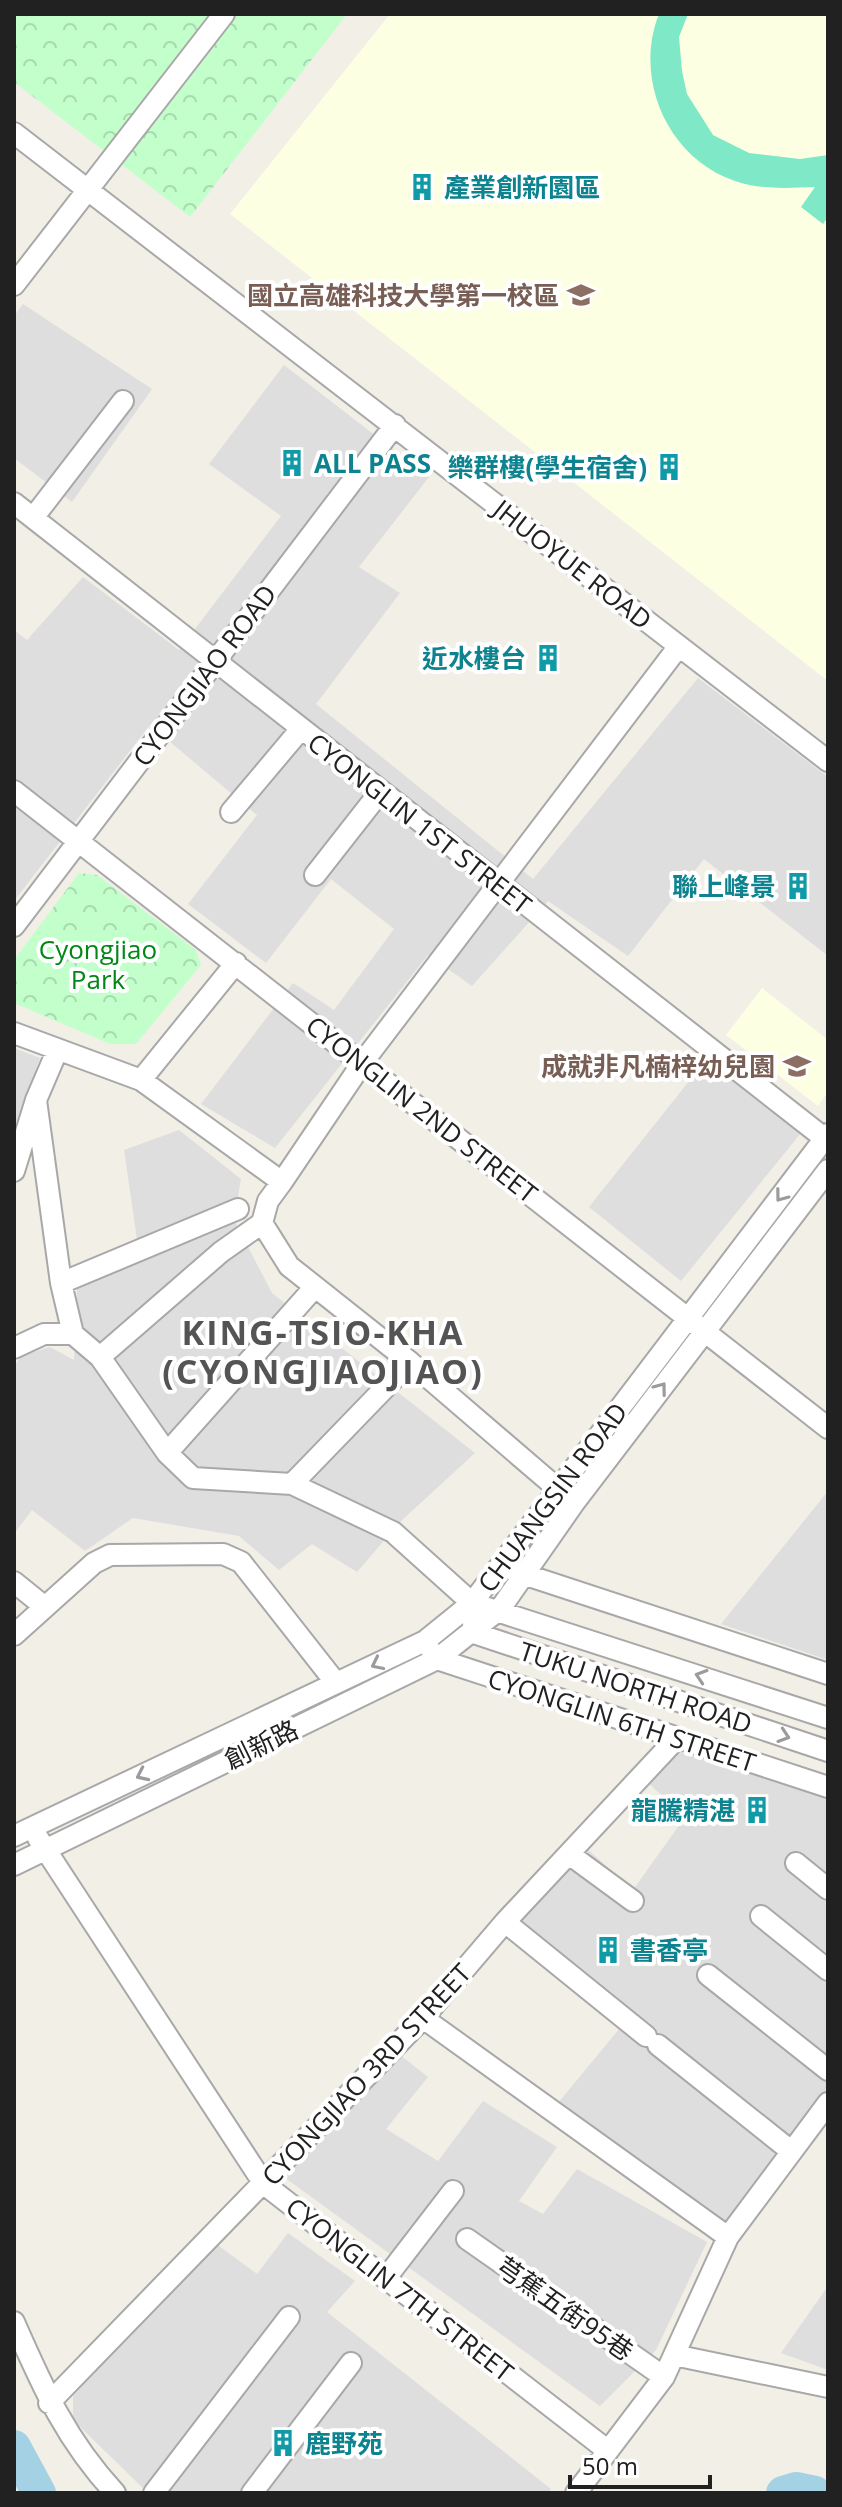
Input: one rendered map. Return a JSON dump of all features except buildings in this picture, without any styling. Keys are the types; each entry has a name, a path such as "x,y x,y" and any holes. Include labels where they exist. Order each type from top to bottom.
{"street":[{"path":"14,285 224,14"},
{"name":"JHUOYUE ROAD","path":"14,133 828,761"},
{"path":"33,518 123,401"},
{"name":"CYONGJIAO ROAD","path":"14,926 395,425"},
{"name":"CYONGLIN 1ST STREET","path":"14,503 300,730 827,1138"},
{"path":"100,1357 221,1252 262,1223 268,1201 363,1062 679,646"},
{"path":"231,812 300,730"},
{"name":"CYONGLIN 2ND STREET","path":"14,791 828,1428"},
{"path":"315,875 380,792"},
{"path":"141,1080 236,963"},
{"path":"14,1033 141,1080 282,1182"},
{"path":"14,1171 36,1100 57,1051"},
{"path":"14,1348 44,1334 73,1334 61,1283 36,1100"},
{"name":"CHUANGSIN ROAD","path":"23,1832 425,1641 472,1603 503,1567 557,1488 827,1138"},
{"name":"CHUANGSIN ROAD","path":"500,1609 574,1503 828,1170"},
{"path":"61,1283 238,1209"},
{"path":"262,1223 289,1266 410,1362 574,1503"},
{"path":"167,1453 314,1288"},
{"name":"TUKU NORTH ROAD","path":"73,1334 100,1357 167,1453 193,1478 292,1484 393,1532 472,1603 500,1609 828,1718"},
{"path":"292,1484 410,1362"},
{"path":"14,1635 94,1563 110,1555 223,1554 241,1562 336,1683"},
{"path":"503,1567 828,1674"},
{"path":"14,1582 45,1607"},
{"path":"472,1603 474,1633"},
{"name":"創新路","path":"14,1865 437,1659 474,1633 500,1609"},
{"name":"TUKU NORTH ROAD","path":"474,1633 828,1751"},
{"path":"425,1641 437,1659"},
{"name":"CYONGLIN 6TH STREET","path":"437,1659 828,1787"},
{"name":"CYONGJIAO 3RD STREET","path":"49,2403 423,2018 505,1922 676,1739"},
{"name":"CYONGLIN 7TH STREET","path":"23,1832 44,1849 264,2184 607,2450"},
{"path":"569,1854 633,1901"},
{"path":"796,1863 828,1889"},
{"path":"761,1916 828,1970"},
{"path":"505,1922 791,2151"},
{"path":"708,1975 828,2070"},
{"path":"423,2018 728,2237"},
{"path":"576,2493 664,2377 728,2237 828,2103"},
{"path":"386,2278 453,2191"},
{"name":"芎蕉五街95巷","path":"467,2239 664,2377"},
{"path":"154,2493 289,2317"},
{"path":"14,2322 49,2403 87,2463 115,2493"},
{"path":"674,2355 828,2387"},
{"path":"252,2493 351,2363"}],"shaded area":[{"name":"國立高雄科技大學第一校區","path":"390,14 828,14 828,681 230,214"},
{"path":"23,304 152,389 72,502 14,458 14,316"},
{"path":"284,365 429,477 359,567 400,593 316,704 533,879 698,678 828,777 828,956 704,859 628,956 548,901 472,986 428,955 275,1148 201,1104 293,983 334,1010 394,929 331,879 266,963 188,904 257,815 150,725 14,901 14,630 27,640 83,577 179,650 281,516 209,464"},
{"name":"成就非凡楠梓幼兒園","path":"762,988 828,1040 828,1092 818,1106 726,1035"},
{"path":"14,1048 40,1058 14,1130"},
{"path":"709,1056 801,1133 681,1281 589,1207"},
{"path":"179,1130 241,1179 234,1220 272,1293 475,1453 401,1521 357,1572 312,1544 279,1570 239,1536 133,1518 85,1551 32,1510 14,1534 14,1367 21,1356 50,1347 74,1360 78,1269 138,1246 124,1150"},
{"path":"828,1491 828,1660 721,1624"},
{"path":"666,1744 828,1799 828,2088 725,2225 553,2109 629,2017 509,1920 574,1837 633,1890 685,1817 643,1778"},
{"path":"385,2043 428,2077 386,2129 438,2161 483,2101 557,2147 519,2201 543,2214 577,2169 707,2242 656,2350 600,2406 281,2175 286,2144"},
{"path":"288,2233 355,2281 327,2312 551,2489 548,2493 148,2493 73,2420 73,2396 211,2240 257,2274"},
{"path":"828,2286 828,2370 781,2353"}],"green space":[{"path":"14,14 347,14 190,217 14,82"},
{"path":"659,14 688,14 679,37 682,71 687,94 713,135 749,153 800,159 828,155 828,217 823,224 801,207 815,187 765,187 735,181 711,170 691,155 675,136 662,114 650,64 652,39"},
{"name":"Cyongjiao Park","path":"79,873 97,875 196,950 201,965 136,1044 110,1044 14,1003 14,960"}],"waterway":[{"path":"14,2447 39,2493"},
{"path":"783,2493 796,2489 815,2493"}],"place":[{"name":"產業創新園區","path":"422,187"},
{"name":"國立高雄科技大學第一校區","path":"581,295"},
{"name":"ALL PASS","path":"292,463"},
{"name":"樂群樓(學生宿舍)","path":"669,467"},
{"name":"近水樓台","path":"548,658"},
{"name":"聯上峰景","path":"798,886"},
{"name":"成就非凡楠梓幼兒園","path":"797,1066"},
{"name":"龍騰精湛","path":"757,1810"},
{"name":"書香亭","path":"608,1950"},
{"name":"鹿野苑","path":"283,2443"}],"district":[{"name":"KING-TSIO-KHA (CYONGJIAOJIAO)","path":"323,1352"}]}
